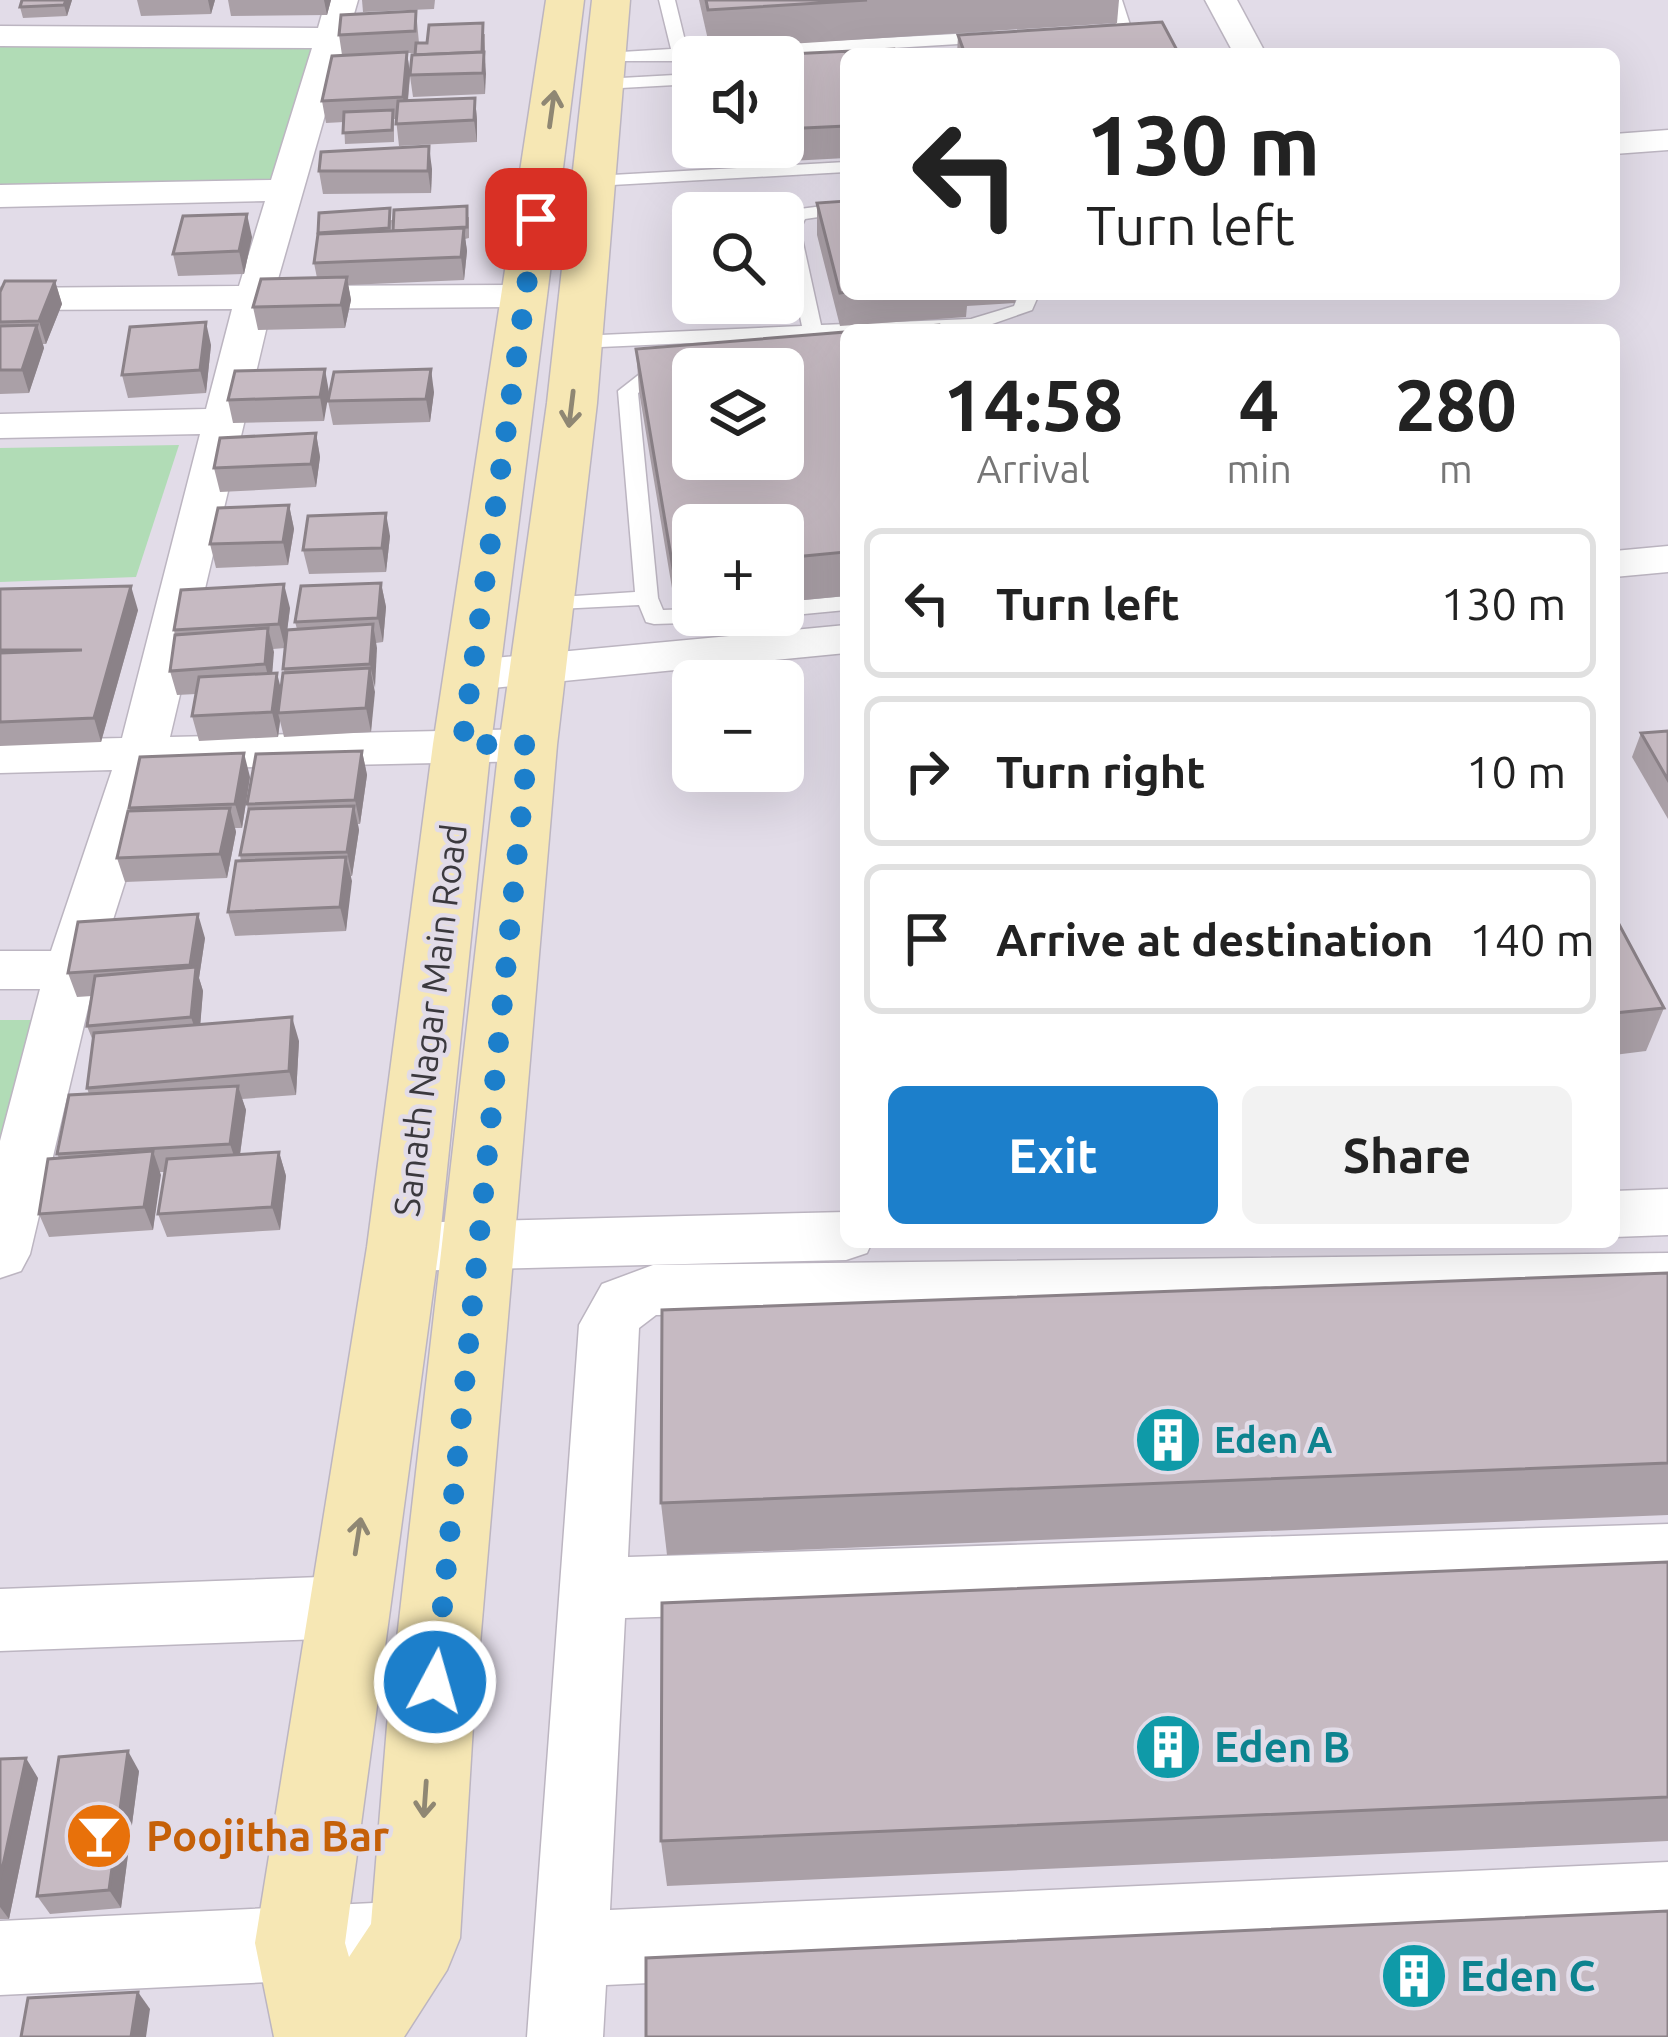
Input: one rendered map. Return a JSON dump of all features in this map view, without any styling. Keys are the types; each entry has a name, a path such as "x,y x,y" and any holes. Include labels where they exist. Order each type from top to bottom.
{"street":[{"path":"0,1254 71,970 143,751 153,604 223,421 254,298 342,0"},
{"name":"Sanath Nagar Main Road","path":"350,2037 416,1938 430,1726 482,1247 528,745 505,672 525,296 566,0"},
{"path":"1221,0 1247,48"},
{"path":"0,36 332,38"},
{"name":"Sanath Nagar Main Road","path":"321,2037 301,1943 403,1247 462,744 545,605 578,342 606,47"},
{"path":"1620,144 1668,140"},
{"path":"0,196 286,190"},
{"path":"0,299 525,296"},
{"path":"0,426 223,421"},
{"path":"1620,563 1668,559"},
{"path":"505,672 840,640"},
{"path":"0,757 528,745"},
{"path":"0,970 71,970"},
{"path":"1620,1214 1668,1212"},
{"path":"403,1247 840,1236"},
{"path":"565,2037 609,1325 623,1302 652,1290 1668,1278"},
{"path":"595,1588 1668,1554"},
{"path":"0,1620 347,1607"},
{"path":"573,1948 1668,1899"},
{"path":"0,1958 416,1938"}],"lane":[{"path":"667,0 675,36"},
{"path":"1079,31 1126,28 1114,0"},
{"path":"804,48 1008,35"},
{"path":"606,47 672,55"},
{"path":"606,47 672,72"},
{"path":"594,181 840,167"},
{"path":"813,332 790,229 797,214 840,209"},
{"path":"953,324 988,322 1022,310 1026,300"},
{"path":"578,342 840,330"},
{"path":"672,375 648,377 628,391 646,598 654,617 672,616"},
{"path":"545,605 646,598"},
{"path":"804,607 840,604"}],"green space":[{"path":"0,39 321,41 278,185 0,192"},
{"path":"179,445 136,577 0,582 0,448"},
{"path":"0,1020 35,1020 0,1137"}],"building":[{"path":"22,0 66,0 64,5 20,7"},
{"path":"706,0 867,0 708,10"},
{"path":"416,11 415,31 339,35 341,15"},
{"path":"1162,22 1176,48 963,48 958,35"},
{"path":"483,23 482,52 415,55 416,43 427,43 429,25"},
{"path":"407,52 403,97 322,101 332,56"},
{"path":"484,52 483,73 410,75 412,55"},
{"path":"840,52 840,126 804,128 804,53"},
{"path":"475,98 474,120 396,124 398,101"},
{"path":"393,110 392,130 343,133 344,112"},
{"path":"429,146 428,171 319,171 321,152"},
{"path":"840,201 840,293 817,203"},
{"path":"467,206 467,227 393,231 394,210"},
{"path":"390,208 389,228 318,233 319,213"},
{"path":"247,214 239,251 173,254 183,216"},
{"path":"464,228 461,257 314,263 318,234"},
{"path":"347,277 341,305 253,307 261,279"},
{"path":"5,281 55,281 39,321 0,322 0,292"},
{"path":"206,322 200,370 122,375 130,327"},
{"path":"37,325 22,370 0,370 0,326"},
{"path":"840,332 840,553 804,556 804,504 672,504 672,562 636,349"},
{"path":"325,369 320,397 228,400 235,371"},
{"path":"431,369 426,399 328,401 334,372"},
{"path":"316,433 311,464 214,468 220,438"},
{"path":"289,505 283,542 210,544 218,508"},
{"path":"386,513 382,548 303,550 308,516"},
{"path":"381,583 378,618 295,622 301,586"},
{"path":"284,584 279,624 174,630 181,590"},
{"path":"131,586 94,718 0,722 0,653 82,650 0,650 0,589"},
{"path":"373,624 370,664 283,669 287,630"},
{"path":"268,628 265,664 170,671 175,635"},
{"path":"370,668 366,708 278,713 283,673"},
{"path":"277,673 272,712 192,716 199,677"},
{"path":"1668,731 1668,780 1641,733"},
{"path":"362,751 355,800 247,804 256,754"},
{"path":"244,753 235,804 129,808 140,757"},
{"path":"354,806 347,852 240,855 249,809"},
{"path":"230,808 220,854 117,858 128,811"},
{"path":"346,857 340,907 228,912 236,861"},
{"path":"198,914 190,965 68,973 78,922"},
{"path":"1620,926 1664,1008 1620,1012"},
{"path":"196,967 191,1017 87,1026 95,976"},
{"path":"292,1017 289,1071 87,1088 94,1033"},
{"path":"238,1086 230,1144 57,1154 69,1095"},
{"path":"153,1151 144,1207 39,1214 48,1159"},
{"path":"279,1152 272,1207 158,1214 167,1159"},
{"name":"Eden A","path":"1668,1273 1668,1463 661,1503 662,1310"},
{"name":"Eden B","path":"1668,1562 1668,1797 661,1841 662,1603"},
{"path":"128,1751 109,1890 37,1896 59,1757"},
{"path":"26,1758 0,1879 0,1759"},
{"path":"1668,1911 1668,2037 646,2037 646,1958"},
{"path":"138,1992 131,2037 21,2037 28,1998"}],"place":[{"name":"Eden A","path":"1168,1440"},
{"name":"Eden B","path":"1168,1747"},
{"name":"Poojitha Bar","path":"99,1836"},
{"name":"Eden C","path":"1414,1976"}],"route":[{"path":"435,1682 482,1247 528,745 462,744 536,219"}]}
